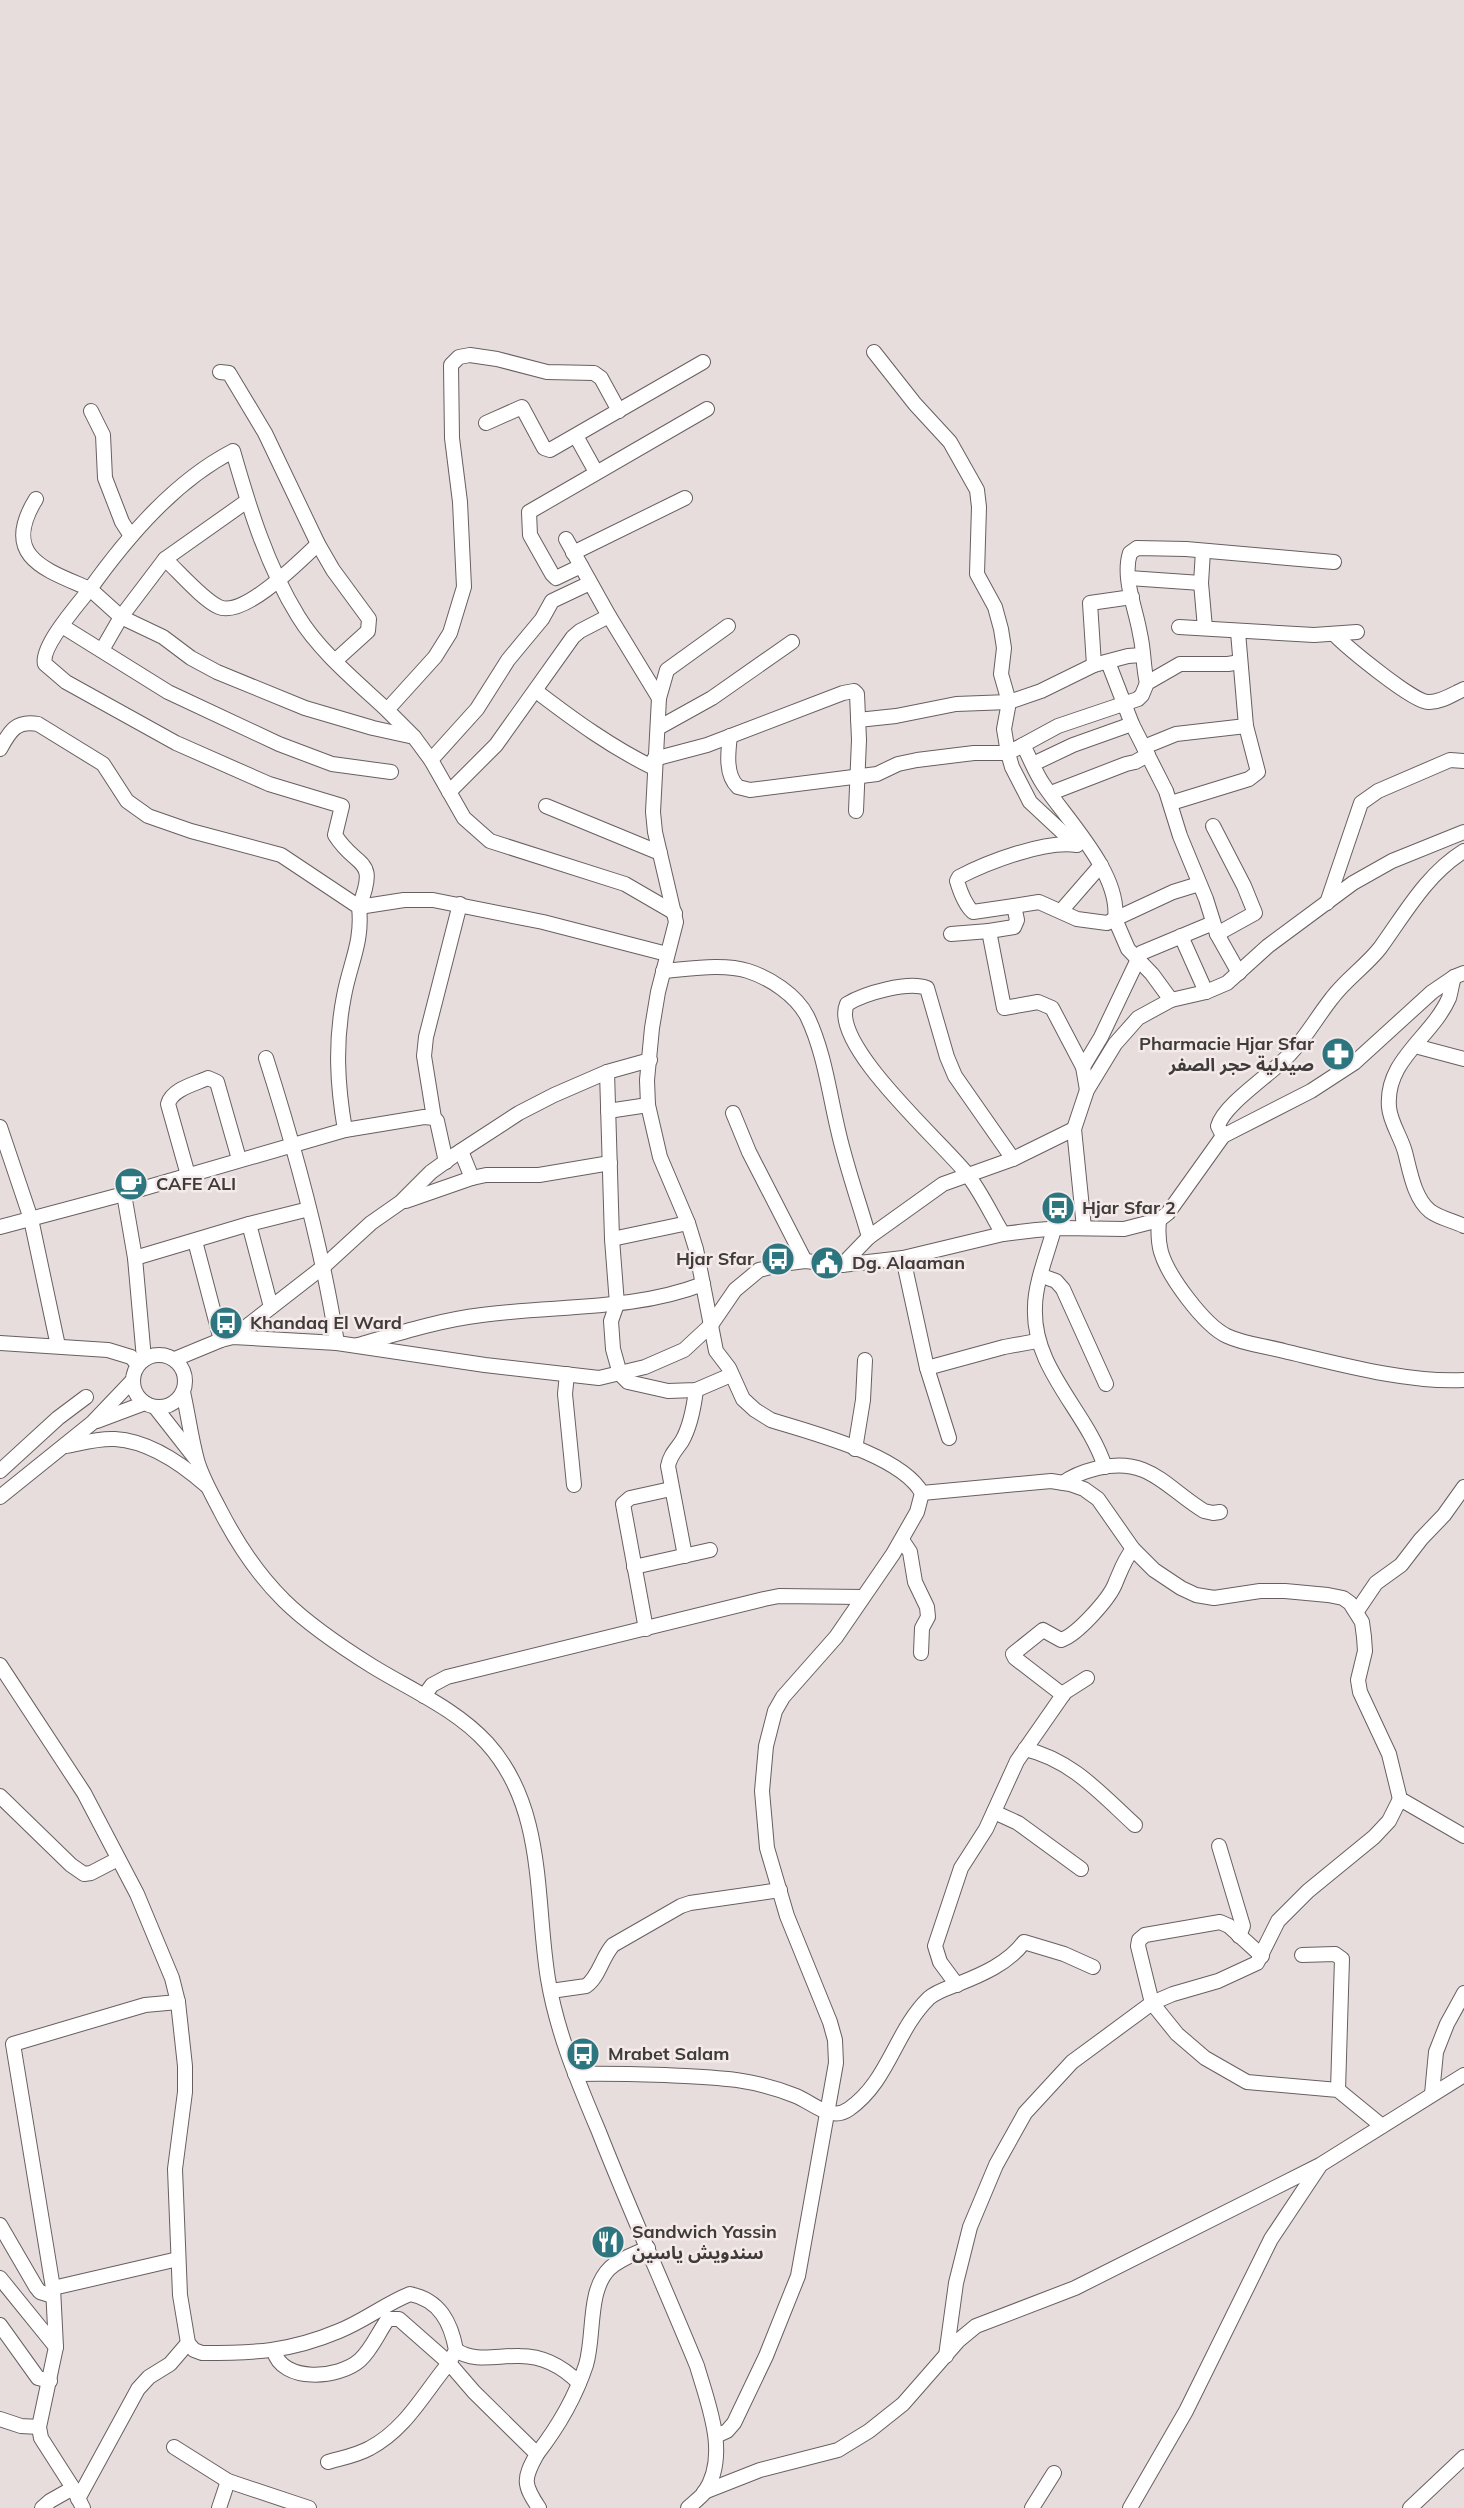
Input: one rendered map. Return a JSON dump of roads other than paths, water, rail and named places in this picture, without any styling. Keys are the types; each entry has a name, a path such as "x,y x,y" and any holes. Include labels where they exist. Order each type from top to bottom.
{"street":[{"path":"874,352 915,404 950,442 977,490 977,574 995,607 1001,629 1001,674 1009,702 1004,729 1008,753 1019,783 1034,807 1101,865 1116,900 1115,919 1128,949 1138,957 1171,1000"},
{"path":"387,710 435,657 450,633 464,587 460,502 452,438 450,374 454,361 470,355 547,372 594,373 601,378 619,411"},
{"path":"486,423 521,407 546,450 550,450 703,362"},
{"path":"220,372 229,373 265,433 301,503 318,544 333,570 369,619 368,631 336,660"},
{"path":"581,566 556,578 530,535 528,514 596,471 706,409"},
{"path":"92,411 103,435 105,478 122,522 131,536"},
{"path":"576,436 596,471"},
{"path":"345,1130 339,1095 337,1045 346,981 360,941 359,907 368,880 367,872 358,859 335,835 342,806 246,775 164,737 66,682 48,668 43,660 62,626 131,536 197,473 233,451 247,501 279,580 298,617 336,660 414,737 431,760 464,818 490,841 625,884 675,913"},
{"path":"573,553 685,498"},
{"path":"10,523 20,510 36,499"},
{"path":"102,650 121,617 165,559 247,501"},
{"path":"566,539 608,616 659,698"},
{"path":"165,559 214,604 226,609 243,604 279,580 318,544"},
{"path":"730,736 732,779 735,785 742,789 877,774 898,764 917,760 974,753 1008,753 1058,726 1123,705 1142,695 1147,683 1128,561 1130,553 1137,548 1334,562"},
{"path":"1203,551 1205,628"},
{"path":"12,558 34,570 62,577 90,589 121,617 163,637 204,665 266,693 338,719 414,737"},
{"path":"1129,578 1202,583"},
{"path":"431,760 477,709 508,660 549,605 590,583"},
{"path":"1132,597 1090,603 1101,663 1171,803 1215,928 1239,973"},
{"path":"449,792 496,745 573,637 608,616"},
{"path":"62,626 167,692 279,744 332,764 391,772"},
{"path":"716,2436 727,2431 734,2423 766,2356 798,2276 836,2063 835,2040 830,2022 788,1916 767,1848 763,1771 770,1724 783,1697 836,1637 902,1540 918,1512 922,1493 917,1484 880,1458 771,1420 743,1399 716,1351 696,1249 660,1157 648,1105 647,1080 652,1028 667,954 674,936 675,913 653,812 659,698 667,670 728,626"},
{"path":"1179,627 1335,635 1357,632"},
{"path":"1171,803 1255,776 1258,772 1246,726 1238,632"},
{"path":"1335,635 1356,656 1408,693 1426,702 1436,701 1464,689"},
{"path":"658,728 712,698 792,642"},
{"path":"858,720 956,705 1009,702 1041,691 1101,663 1142,655"},
{"path":"1147,683 1180,664 1240,662"},
{"path":"537,691 625,754 654,763 852,691 857,694 858,720 856,811"},
{"path":"0,749 15,726 28,722 38,724 103,764 127,801 148,816 191,831 281,855 359,907 423,900 460,904 544,922 667,954"},
{"path":"1033,764 1073,745 1132,724"},
{"path":"1051,793 1135,762 1146,751 1176,734 1246,726"},
{"path":"1023,745 1039,779 1051,793 1082,846"},
{"path":"1327,903 1362,803 1378,790 1450,760 1464,761"},
{"path":"546,806 660,853"},
{"path":"1083,1067 1101,1037 1138,957 1147,950 1181,936 1215,928 1255,913 1213,826"},
{"path":"1084,1228 1074,1129 1087,1090 1127,1029 1138,1018 1171,1000 1206,992 1227,983 1268,946 1353,883 1392,861 1464,832"},
{"path":"1082,846 1063,844 1007,857 968,872 958,879 958,886 973,912 1039,902 1072,918 1107,923 1173,892 1199,884"},
{"path":"1223,1136 1218,1126 1226,1110 1290,1054 1348,979 1375,955 1407,906 1428,880 1464,851"},
{"path":"1061,911 1101,865"},
{"path":"446,1162 434,1118 424,1056 426,1037 460,904"},
{"path":"951,934 1014,927 1017,920 1014,906"},
{"path":"989,931 1004,1007 1038,1002 1048,1004 1057,1015 1083,1067 1087,1090"},
{"path":"1181,936 1206,992"},
{"path":"663,971 746,970 775,985 798,1004 807,1016 825,1068 838,1131 869,1237"},
{"path":"227,1338 337,1343 437,1359 598,1378 645,1367 684,1350 710,1325 735,1290 759,1270 805,1261 842,1265 903,1258 1003,1234 1054,1229 1124,1229 1159,1220 1174,1206 1223,1136 1311,1091 1354,1063 1432,992 1459,975"},
{"path":"1459,975 1449,998 1415,1046 1406,1053 1389,1093 1390,1114 1401,1136 1424,1204 1432,1212 1464,1226"},
{"path":"1003,1234 968,1176 860,1054 845,1017 847,1004 890,989 920,986 927,988 955,1076 1013,1159"},
{"path":"1415,1046 1464,1059"},
{"path":"266,1058 293,1145 309,1209 337,1343"},
{"path":"174,1359 227,1338 271,1307 323,1267 371,1223 401,1202 446,1162 519,1113 607,1072 650,1059"},
{"path":"607,1072 612,1239 617,1304 611,1321 613,1349 620,1374 628,1382 668,1391 696,1390 731,1375"},
{"path":"188,1175 168,1104 175,1093 208,1078 218,1082 239,1159"},
{"path":"608,1111 648,1105"},
{"path":"733,1112 749,1152 805,1261"},
{"path":"1376,1122 1390,1114"},
{"path":"0,1227 345,1130 424,1117 434,1118"},
{"path":"0,1127 31,1219 58,1346"},
{"path":"842,1265 869,1237 943,1184 1013,1159 1074,1129"},
{"path":"461,1151 472,1178"},
{"path":"401,1202 486,1175 539,1175 610,1163"},
{"path":"124,1194 135,1258 138,1368 134,1389 197,1461"},
{"path":"135,1258 309,1209"},
{"path":"1159,1220 1159,1242 1166,1263 1198,1309 1226,1335 1310,1357 1406,1377 1464,1380"},
{"path":"612,1239 688,1223"},
{"path":"249,1224 271,1307"},
{"path":"1054,1229 1035,1306 1037,1341 1044,1359 1098,1444 1105,1466"},
{"path":"195,1241 227,1338"},
{"path":"903,1258 927,1368 949,1438"},
{"path":"1042,1276 1056,1281 1063,1289 1106,1384"},
{"path":"354,1346 452,1319 527,1310 617,1304 675,1294 703,1284"},
{"path":"927,1368 1037,1341"},
{"path":"0,1343 121,1353 131,1357 138,1368"},
{"path":"204,1347 185,1374 183,1392 197,1461 247,1558 281,1600 330,1638 442,1707 487,1744 516,1790 536,1850 543,1940 561,2034 575,2074 697,2366 716,2436 715,2463 704,2492"},
{"path":"0,1497 92,1423 138,1368 160,1354 174,1359 185,1374"},
{"path":"855,1449 863,1400 865,1360"},
{"path":"567,1374 565,1394 574,1485"},
{"path":"685,1556 668,1462 686,1429 696,1390"},
{"path":"92,1423 150,1405 172,1404 183,1392"},
{"path":"0,1471 50,1424 86,1397"},
{"path":"61,1447 115,1439 140,1443 183,1467 209,1488"},
{"path":"1063,1483 1105,1466 1130,1466 1150,1472 1204,1511 1220,1511"},
{"path":"922,1493 1051,1481 1063,1483 1084,1489 1098,1500 1133,1549 1154,1570 1196,1595 1214,1598 1260,1591 1343,1598 1357,1611 1362,1622 1365,1651 1358,1680 1360,1692 1389,1754 1400,1799 1389,1821 1374,1837 1308,1891 1278,1921 1257,1963 1240,1973 1152,2003 1072,2062 1025,2113 988,2182 970,2227 960,2262 946,2356"},
{"path":"1357,1611 1376,1583 1401,1565 1464,1487"},
{"path":"646,1629 623,1504 630,1498 671,1489"},
{"path":"902,1540 910,1552 915,1582 927,1607 928,1617 922,1628 921,1653"},
{"path":"1063,1695 1013,1654 1043,1630 1061,1640 1070,1636 1109,1594 1121,1566 1133,1549"},
{"path":"634,1567 710,1550"},
{"path":"424,1696 432,1685 447,1677 779,1596 862,1597"},
{"path":"0,1665 67,1765 156,1935 172,1978 178,2002 185,2066 185,2092 175,2169 181,2311 188,2343 194,2350 202,2353 274,2351 340,2330 410,2294 420,2296 441,2311 448,2321 452,2356 413,2411 391,2435 369,2449 328,2462"},
{"path":"957,1985 940,1962 935,1946 961,1868 986,1829 1004,1792 1011,1770 1063,1695 1087,1678"},
{"path":"1025,1749 1059,1760 1084,1777 1135,1825"},
{"path":"0,1796 83,1874 91,1873 118,1859"},
{"path":"1400,1799 1464,1836"},
{"path":"994,1812 1029,1830 1081,1869"},
{"path":"1219,1846 1243,1926 1239,1936"},
{"path":"551,1991 591,1983 613,1945 681,1906 780,1890"},
{"path":"1262,1956 1229,1926 1220,1922 1145,1936 1139,1940 1152,2003 1187,2044 1236,2077 1261,2084 1338,2090 1382,2126"},
{"path":"575,2074 736,2078 798,2097 838,2115 871,2090 912,2018 932,1995 1005,1960 1024,1942 1040,1945 1093,1966"},
{"path":"1302,1955 1335,1954 1342,1959 1338,2090"},
{"path":"1433,2094 1436,2052 1464,1993"},
{"path":"78,2498 41,2438 39,2427 56,2347 53,2292 7,2046 145,2005 178,2002"},
{"path":"688,2508 704,2492 760,2470 822,2456 852,2442 903,2404 969,2331 986,2321 1075,2288 1320,2165 1464,2075"},
{"path":"1130,2508 1186,2411 1277,2230 1320,2165"},
{"path":"0,2225 38,2290 53,2292 178,2259"},
{"path":"539,2508 529,2495 526,2485 528,2470 558,2428 579,2383 593,2333 595,2296 601,2281 610,2269 622,2260 648,2248"},
{"path":"0,2278 56,2347"},
{"path":"395,2318 399,2298"},
{"path":"274,2351 280,2365 293,2371 309,2375 344,2370 358,2362 370,2349 388,2319 395,2318 452,2356 474,2392 537,2454"},
{"path":"0,2325 38,2378 50,2381"},
{"path":"78,2498 138,2389 149,2377 170,2364 188,2343"},
{"path":"452,2356 523,2356 553,2363 567,2371 579,2383"},
{"path":"0,2419 21,2426 39,2427"},
{"path":"174,2447 228,2481 309,2508"},
{"path":"1409,2508 1464,2457"},
{"path":"1032,2508 1054,2473"},
{"path":"219,2508 228,2481"},
{"path":"43,2508 50,2501 78,2498"}],"place":[{"name":"Pharmacie Hjar Sfar صيدلية حجر الصفر","path":"1338,1054"},
{"name":"CAFE ALI","path":"131,1184"},
{"name":"Hjar Sfar 2","path":"1058,1208"},
{"name":"Hjar Sfar","path":"778,1259"},
{"name":"Dg. Alaaman","path":"827,1263"},
{"name":"Khandaq El Ward","path":"226,1323"},
{"name":"Mrabet Salam","path":"583,2054"},
{"name":"Sandwich Yassin سندويش ياسين","path":"608,2242"}]}
